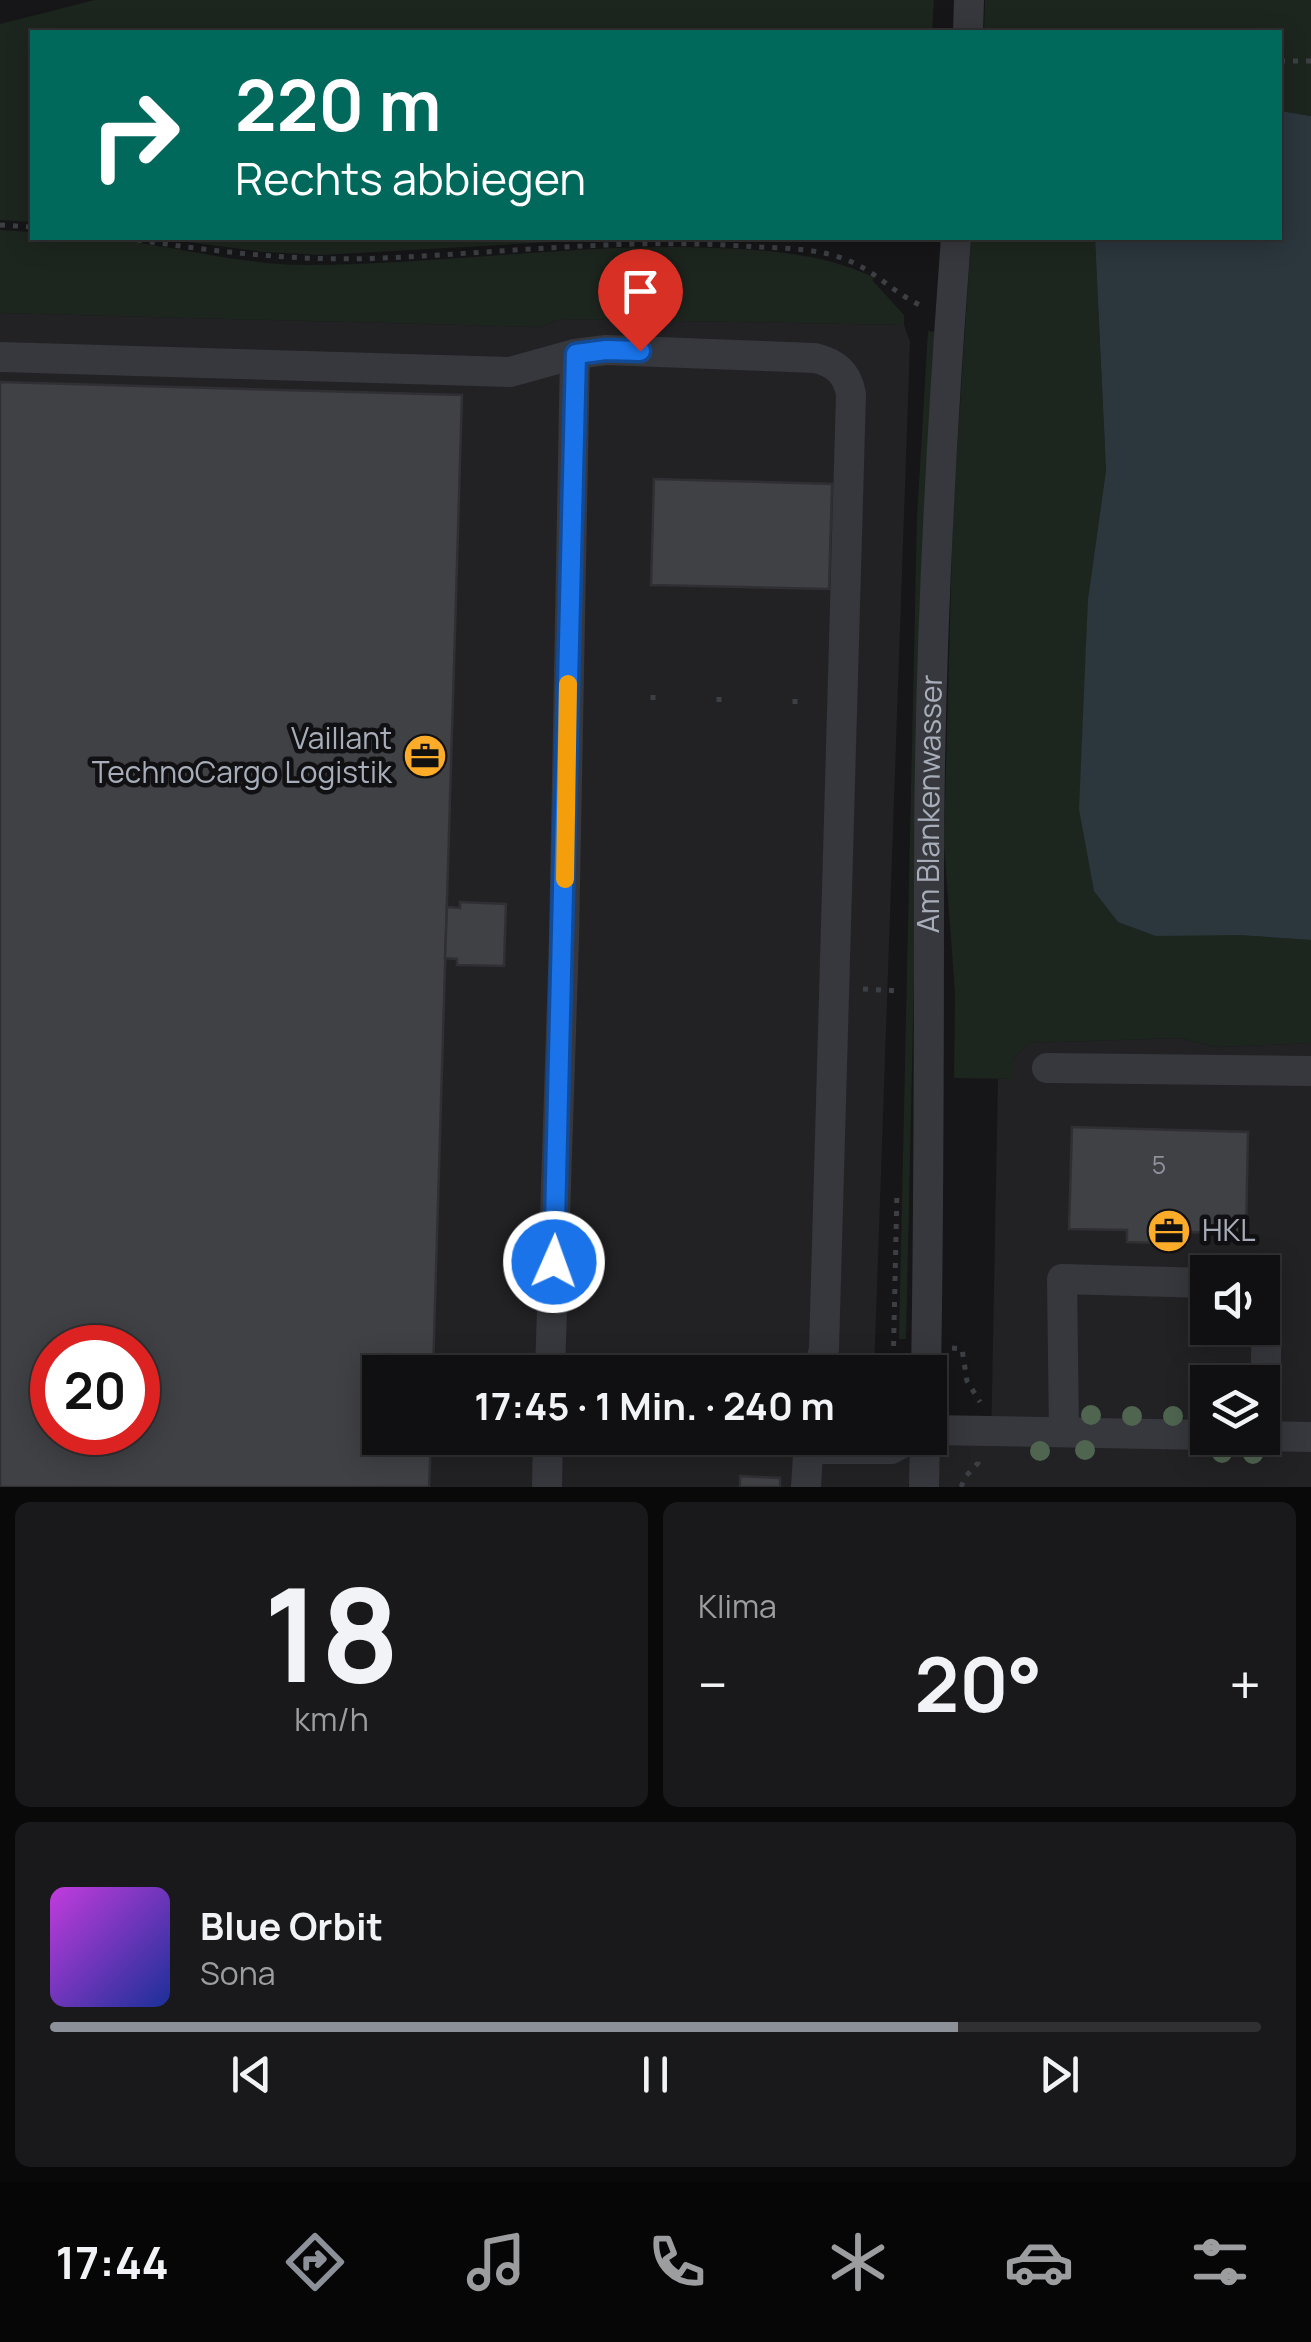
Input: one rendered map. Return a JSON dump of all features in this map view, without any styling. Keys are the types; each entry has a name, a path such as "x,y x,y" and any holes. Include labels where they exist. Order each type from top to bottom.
{"street":[{"path":"968,30 970,0"},
{"name":"Am Blankenwasser","path":"926,1355 929,872 938,515 956,240"},
{"path":"0,357 510,372 606,350 815,358 842,370 849,383 847,571 822,1355"},
{"path":"551,1355 564,952 576,354"},
{"path":"1047,1068 1311,1071"},
{"path":"1064,1432 1062,1280 1190,1284"},
{"path":"947,1430 1190,1435"},
{"path":"1280,1436 1311,1437"},
{"path":"547,1487 548,1455"},
{"path":"806,1487 807,1455"},
{"path":"924,1487 925,1455"}],"path":[{"path":"1282,61 1311,61"},
{"path":"0,225 30,227"},
{"path":"138,240 301,260 633,242 796,249 831,254 858,264 874,271 912,302 925,308 950,310"},
{"path":"653,691 653,700"},
{"path":"719,702 720,693"},
{"path":"795,696 795,704"},
{"path":"866,989 902,991"},
{"path":"961,1487 978,1463"}],"shaded area":[{"path":"95,0 934,0 932,30 30,30 30,222 0,220 0,24"},
{"path":"985,0 1311,0 1311,116 1282,111 1282,30 984,30"},
{"path":"1282,111 1311,116 1311,940 1238,935 1156,936 1118,922 1094,891 1079,809 1088,599 1106,470 1095,240 1282,240"},
{"path":"0,230 30,232 30,240 116,240 305,265 614,248 777,252 836,263 873,277 904,315 904,325 559,319 539,327 0,313"},
{"path":"173,240 591,240 321,255"},
{"path":"971,240 1095,240 1106,470 1088,599 1239,935 1311,940 1311,1043 1216,1047 1180,1038 1028,1043 1013,1059 1013,1079 954,1078 955,993 944,843 953,513"},
{"path":"0,313 539,327 559,319 904,325 910,342 875,1355 362,1355 362,1455 947,1455 947,1442 991,1445 998,1079 1013,1079 1013,1059 1028,1043 1180,1038 1216,1047 1311,1043 1311,1487 0,1487"},
{"path":"928,331 935,332 924,520 906,1339 899,1339 917,518"}],"building":[{"path":"0,382 462,395 434,1355 362,1355 362,1455 430,1455 429,1487 0,1487"},
{"path":"654,479 832,484 829,589 651,585"},
{"path":"460,902 506,904 504,966 457,965 457,959 445,958 447,907 460,908"},
{"path":"1072,1127 1248,1132 1246,1233 1188,1232 1187,1244 1127,1242 1127,1230 1069,1229"},
{"path":"740,1476 780,1478 780,1487 740,1487"}],"slow traffic":[{"path":"565,879 568,684"}],"place":[{"name":"Vaillant TechnoCargo Logistik","path":"425,756"},
{"name":"HKL","path":"1169,1231"}],"route":[{"path":"554,1262 576,354 640,351"}]}
